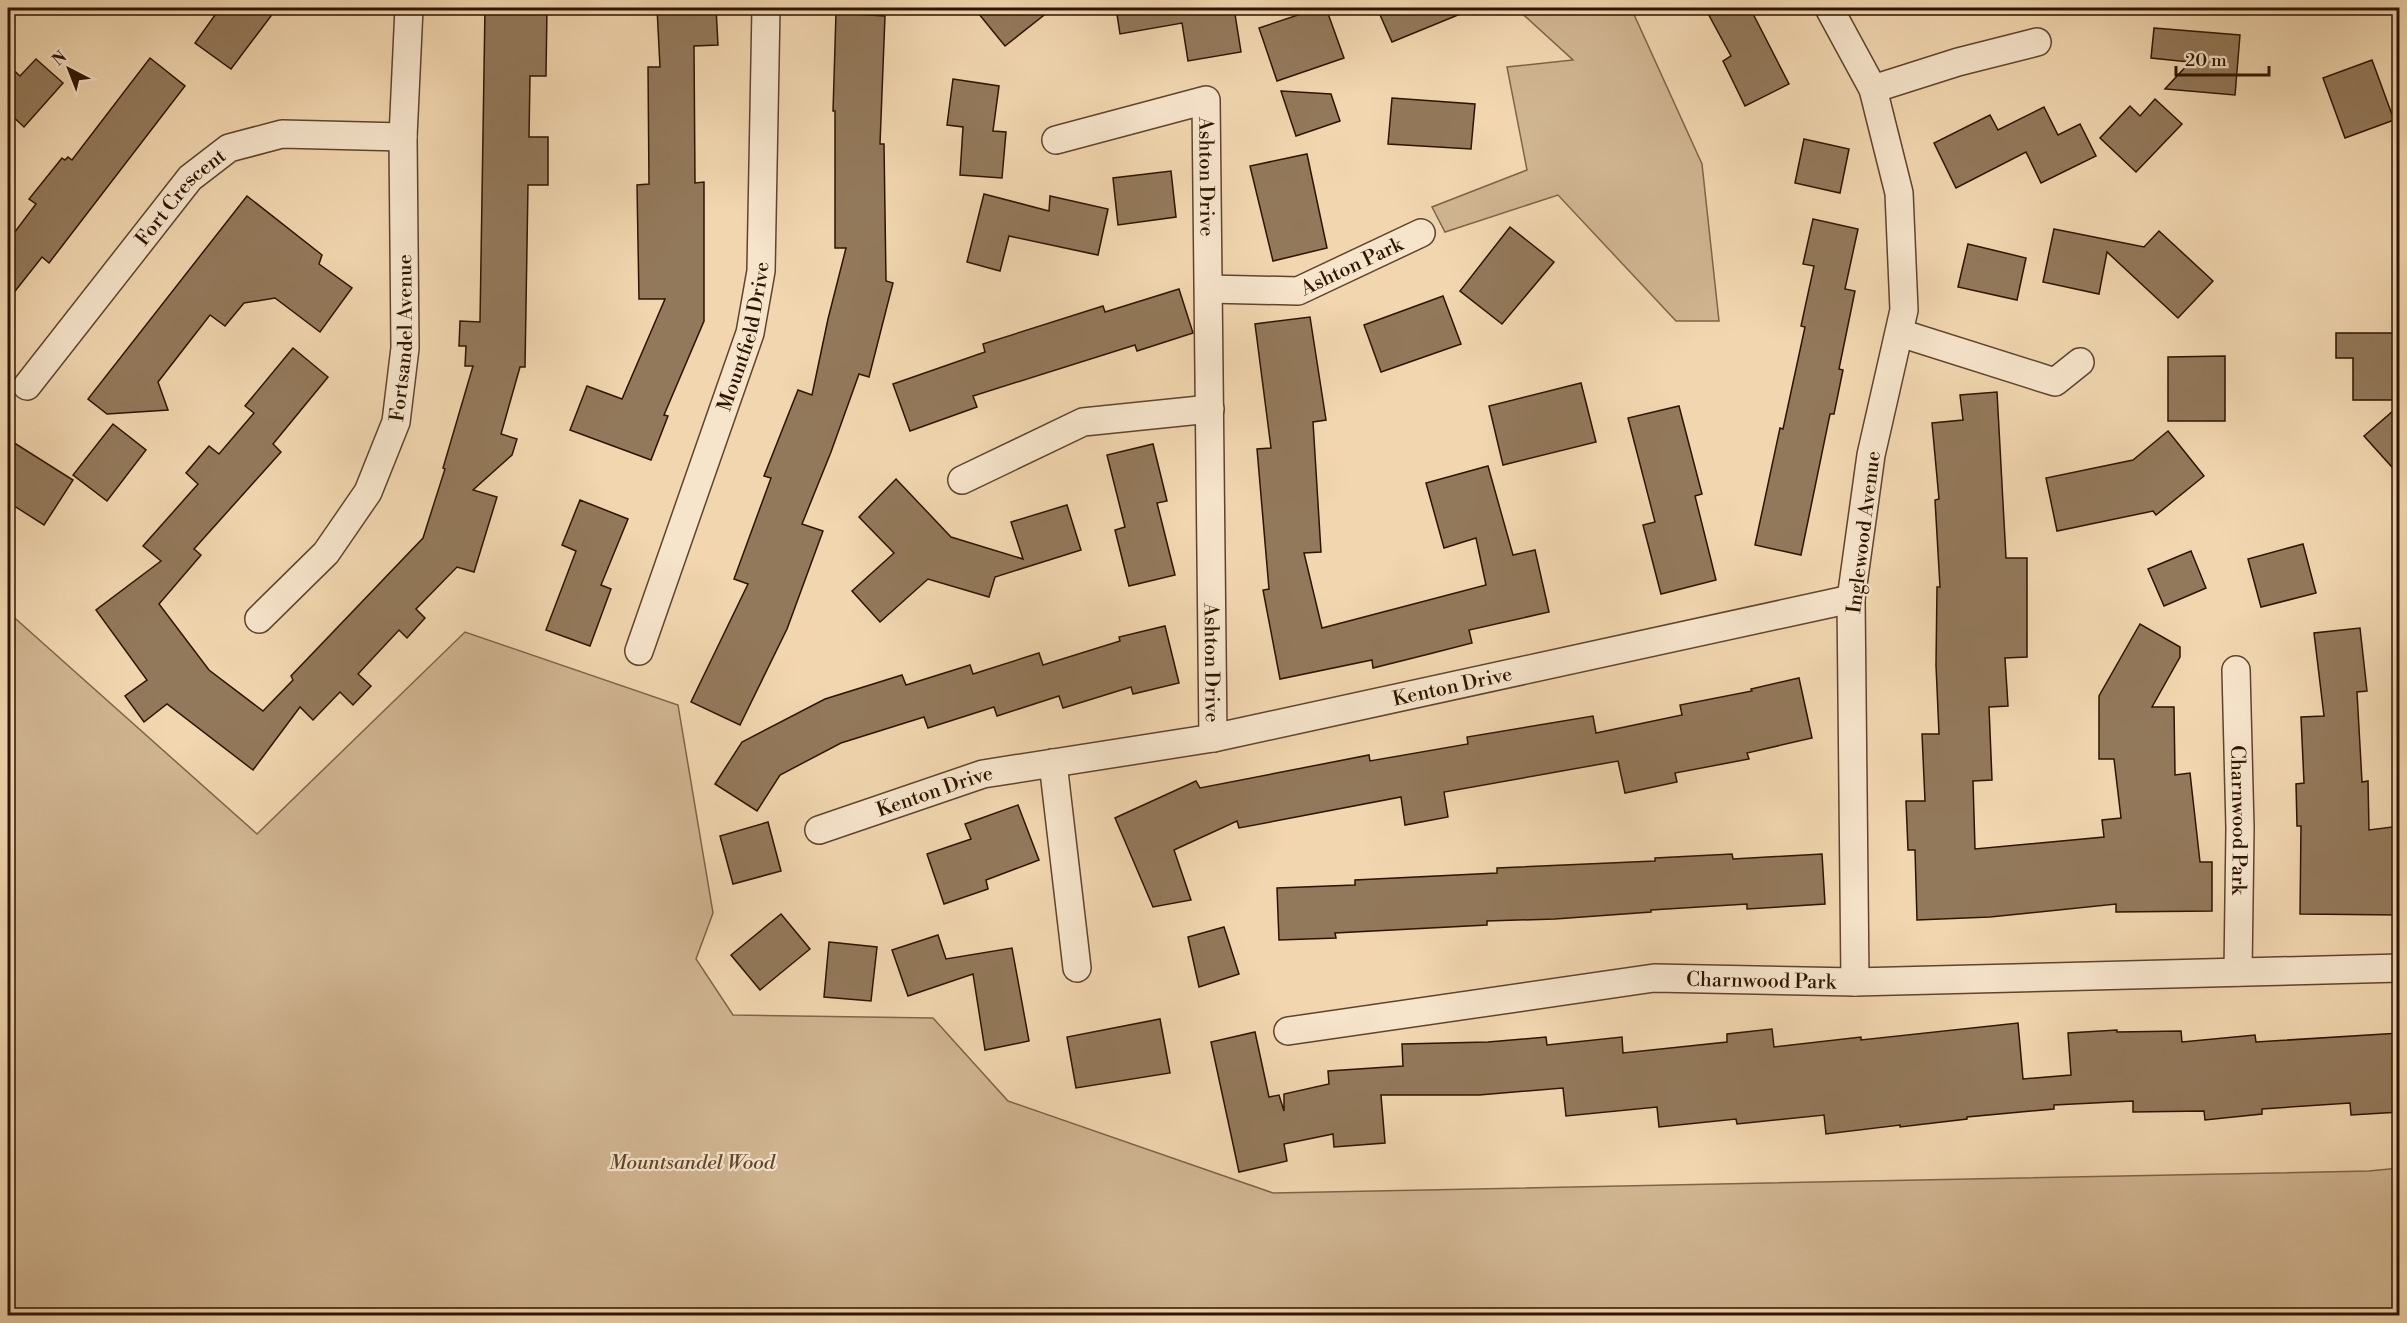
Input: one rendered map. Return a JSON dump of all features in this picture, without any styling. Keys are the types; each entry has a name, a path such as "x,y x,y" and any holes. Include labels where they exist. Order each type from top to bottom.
{"street":[{"name":"Fortsandel Avenue","path":"259,619 326,553 368,492 396,422 405,348 403,137 409,8"},
{"name":"Mountfield Drive","path":"639,651 750,333 761,271 766,8"},
{"name":"Inglewood Avenue","path":"1830,8 1873,89 1899,192 1904,310 1871,455 1851,599 1855,982"},
{"path":"1873,89 1958,62 2037,42"},
{"name":"Ashton Drive","path":"1056,140 1206,100 1213,738"},
{"name":"Fort Crescent","path":"27,386 190,178 229,148 282,134 403,137"},
{"name":"Ashton Park","path":"1209,289 1298,291 1420,233"},
{"path":"1900,333 2055,382 2079,362"},
{"path":"962,480 1083,422 1210,409"},
{"name":"Kenton Drive","path":"819,830 983,774 1213,738 1851,599"},
{"name":"Charnwood Park","path":"2236,670 2240,828 2238,972"},
{"path":"1053,763 1077,969"},
{"name":"Charnwood Park","path":"1288,1031 1654,978 1855,982 2400,968"}],"green space":[{"path":"1516,8 1631,8 1702,164 1719,321 1676,321 1558,195 1445,232 1432,207 1527,170 1507,67 1573,60"},
{"name":"Mountsandel Wood","path":"8,612 257,834 465,632 678,705 713,913 696,959 733,1015 933,1018 1008,1101 1273,1193 2369,1171 2399,1168 2399,1315 8,1315"}],"building":[{"path":"220,8 277,8 231,69 195,43"},
{"path":"485,8 547,8 546,76 530,76 529,137 548,137 548,185 528,185 525,367 520,367 501,434 517,439 512,455 473,490 497,497 474,572 457,567 416,609 425,618 407,638 399,630 358,674 371,686 353,705 340,692 313,720 300,707 253,770 167,704 144,722 125,696 147,680 96,610 161,561 143,546 198,484 186,473 209,446 219,454 254,413 245,406 293,348 328,377 273,444 281,452 194,549 201,555 159,604 209,670 263,711 293,680 291,676 423,538 445,469 443,468 473,366 465,366 466,346 459,346 460,321 480,322"},
{"path":"657,8 716,8 718,45 694,46 695,183 704,182 704,321 664,415 668,416 651,460 570,430 587,386 622,399 665,299 639,299 637,185 649,184 648,67 660,67"},
{"path":"974,8 1053,8 1005,46"},
{"path":"1116,8 1234,8 1241,52 1188,61 1182,23 1120,34"},
{"path":"1319,8 1326,8 1344,58 1277,81 1259,28"},
{"path":"1377,8 1475,8 1392,42"},
{"path":"1705,8 1750,8 1789,84 1745,106 1723,61 1731,56"},
{"path":"836,13 885,16 880,144 884,144 886,281 893,283 869,377 859,374 802,524 823,531 787,629 740,725 691,702 748,584 734,579 771,478 764,476 798,390 812,395 846,248 835,248 835,111 833,111"},
{"path":"2154,28 2240,35 2235,95 2165,89 2190,62 2151,58"},
{"path":"150,58 185,86 49,263 42,257 8,300 8,241 36,204 29,199 62,158 65,160 68,157 72,160"},
{"path":"36,59 63,83 24,127 8,112 8,65 20,76"},
{"path":"2372,60 2394,120 2345,138 2323,78"},
{"path":"953,79 999,86 993,131 1006,132 1002,178 960,175 963,127 947,125"},
{"path":"1281,91 1331,94 1340,121 1296,136"},
{"path":"1392,98 1475,104 1471,149 1388,144"},
{"path":"2155,99 2182,124 2136,172 2100,138 2130,106 2140,116"},
{"path":"2044,107 2058,135 2080,124 2096,156 2041,183 2026,152 1956,188 1934,143 1990,115 1998,130"},
{"path":"1804,139 1849,149 1840,193 1795,183"},
{"path":"1307,154 1327,248 1273,261 1250,166"},
{"path":"1171,171 1176,217 1118,225 1113,178"},
{"path":"984,194 1049,211 1050,196 1108,209 1098,255 1009,236 1000,271 967,262"},
{"path":"247,196 322,255 319,264 352,288 320,332 275,298 244,303 225,326 210,315 158,382 168,410 107,414 88,399"},
{"path":"1813,219 1858,229 1845,289 1855,291 1839,369 1843,370 1834,414 1830,414 1801,555 1755,545 1805,327 1801,326 1814,266 1803,264"},
{"path":"1510,227 1554,262 1502,324 1460,291"},
{"path":"2054,229 2144,247 2159,231 2213,281 2178,318 2107,252 2099,294 2043,282"},
{"path":"1968,244 2026,258 2017,300 1958,287"},
{"path":"1179,289 1193,333 1137,351 1135,345 973,396 977,407 910,431 893,384 985,352 983,344 1103,306 1105,312"},
{"path":"1443,296 1461,344 1381,372 1364,325"},
{"path":"1310,317 1326,420 1313,422 1321,552 1304,553 1322,628 1486,585 1476,538 1444,548 1426,483 1488,466 1513,555 1535,550 1549,612 1469,630 1472,643 1373,668 1372,660 1280,679 1263,590 1269,589 1257,449 1271,448 1255,324"},
{"path":"2336,333 2400,333 2400,400 2353,400 2353,358 2336,358"},
{"path":"2225,356 2225,421 2168,421 2168,357"},
{"path":"1581,383 1596,442 1503,465 1489,406"},
{"path":"1997,392 2006,558 2027,558 2027,657 2005,658 2008,706 1989,707 1992,780 1973,781 1975,849 2104,837 2102,820 2121,818 2114,759 2099,759 2099,696 2140,624 2180,647 2180,657 2152,707 2174,707 2175,775 2190,773 2200,862 2212,862 2212,911 2116,912 2116,904 1990,917 1917,920 1915,850 1908,850 1906,801 1925,801 1922,734 1939,734 1936,665 1937,587 1940,587 1935,500 1939,499 1932,423 1963,420 1960,395"},
{"path":"2400,405 2400,476 2364,436"},
{"path":"1679,406 1702,494 1695,496 1716,580 1661,594 1643,525 1655,522 1628,418"},
{"path":"113,424 146,450 107,501 73,475"},
{"path":"2168,431 2204,476 2156,515 2153,511 2057,531 2046,478 2133,460"},
{"path":"8,439 73,480 44,525 8,502"},
{"path":"1153,444 1167,501 1157,503 1175,575 1129,586 1115,530 1125,527 1107,455"},
{"path":"896,479 951,537 1023,559 1011,522 1067,505 1081,550 995,577 989,597 928,579 880,622 852,591 894,553 859,517"},
{"path":"580,500 628,519 601,585 611,589 590,646 546,630 576,551 562,545"},
{"path":"2303,544 2316,593 2261,607 2248,559"},
{"path":"2191,551 2206,588 2164,606 2148,569"},
{"path":"1165,626 1179,683 1133,694 1131,687 1063,708 1059,696 997,716 994,707 928,728 924,717 841,743 780,775 757,811 715,784 742,742 825,699 902,675 906,685 970,665 973,674 1039,653 1043,665 1120,641 1119,637"},
{"path":"2360,628 2367,691 2357,692 2362,782 2368,781 2369,830 2400,826 2400,915 2300,914 2301,826 2297,826 2296,784 2304,783 2301,717 2324,716 2314,633"},
{"path":"1799,678 1812,738 1747,753 1749,759 1675,773 1677,782 1625,793 1618,761 1444,792 1448,817 1405,825 1401,797 1239,828 1237,821 1174,850 1191,900 1153,907 1115,818 1196,781 1200,788 1369,755 1370,761 1468,744 1467,737 1593,716 1596,733 1682,715 1680,705 1752,691 1751,689"},
{"path":"1018,805 1039,860 986,880 988,889 944,904 927,854 971,839 965,824"},
{"path":"768,822 781,871 733,884 720,836"},
{"path":"1732,854 1733,859 1822,854 1825,904 1747,909 1747,904 1651,910 1651,912 1555,919 1487,921 1487,925 1335,933 1336,938 1279,940 1277,888 1355,885 1355,880 1497,873 1497,868 1655,861 1655,858"},
{"path":"781,914 810,949 760,990 731,955"},
{"path":"1224,927 1239,974 1199,987 1188,937"},
{"path":"938,935 946,959 1012,948 1029,1041 985,1050 973,974 908,996 892,950"},
{"path":"829,942 877,947 871,1001 824,997"},
{"path":"1160,1019 1170,1073 1076,1088 1067,1037"},
{"path":"2018,1023 2023,1079 2071,1075 2068,1033 2117,1030 2117,1032 2181,1031 2182,1042 2255,1035 2256,1042 2400,1033 2400,1112 2351,1115 2350,1103 2262,1109 2262,1114 2205,1120 2204,1111 2133,1112 2133,1101 2054,1105 2054,1109 1826,1134 1824,1115 1737,1124 1736,1119 1659,1127 1657,1107 1566,1116 1563,1088 1479,1095 1381,1095 1385,1143 1334,1147 1333,1134 1284,1144 1287,1161 1239,1172 1211,1042 1255,1032 1269,1097 1279,1095 1284,1111 1284,1094 1329,1084 1328,1071 1403,1066 1402,1044 1488,1042 1546,1037 1547,1045 1622,1037 1623,1053 1727,1042 1727,1034 1772,1029 1774,1047"}]}
